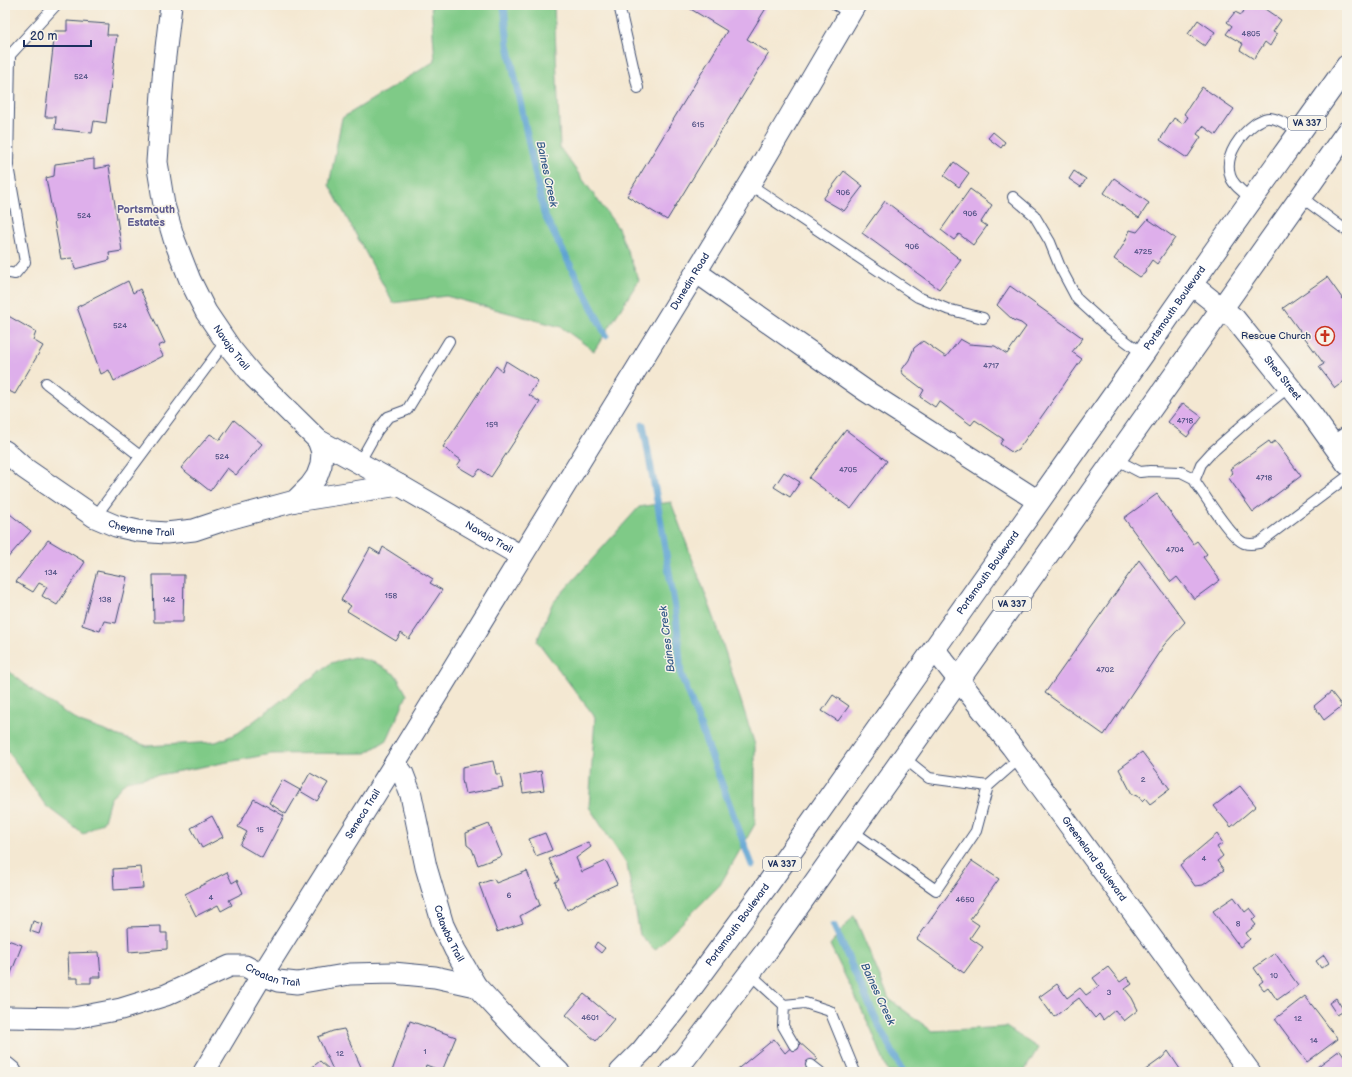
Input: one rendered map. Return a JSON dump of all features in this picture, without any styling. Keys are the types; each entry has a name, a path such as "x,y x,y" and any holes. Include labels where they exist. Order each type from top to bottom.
{"main road":[{"name":"Portsmouth Boulevard","path":"621,1072 642,1050 680,1003 754,903 1191,284 1347,66"},
{"name":"VA 337","path":"671,1072 685,1058 749,973 852,830 1347,132"}],"street":[{"name":"Navajo Trail","path":"170,5 157,162 164,205 174,239 190,280 206,312 254,377 318,440 521,556"},
{"name":"Dunedin Road","path":"521,556 749,184 847,8"},
{"path":"696,272 866,391 1038,501"},
{"name":"Shea Street","path":"1191,284 1235,319 1290,386 1339,436 1347,464"},
{"name":"Cheyenne Trail","path":"295,501 310,486 317,476 321,465 322,452 318,440"},
{"name":"Cheyenne Trail","path":"5,452 24,468 96,517 116,526 138,531 166,533 194,530 295,501 399,485"},
{"name":"Seneca Trail","path":"204,1072 262,975 395,763 521,556"},
{"name":"Greeneland Boulevard","path":"934,649 1020,758 1250,1072"},
{"name":"Catawba Trail","path":"395,763 403,774 412,794 426,867 443,925 455,950 476,986 531,1045 559,1072"},
{"name":"Croatan Trail","path":"5,1017 74,1018 121,1009 166,995 230,966 245,966 278,981 297,983 350,974 392,973 435,977 476,986"},
{"path":"5,1067 11,1072"}],"lane":[{"path":"5,272 15,274 25,262 8,166 7,56 56,5"},
{"path":"619,5 638,88"},
{"path":"1252,200 1234,183 1230,175 1230,162 1233,151 1240,139 1248,129 1263,119 1270,118 1301,132"},
{"path":"749,184 918,296 947,309 983,318"},
{"path":"1013,197 1034,215 1050,242 1060,266 1077,299 1111,330 1143,354"},
{"path":"1301,197 1347,231"},
{"path":"96,517 226,341"},
{"path":"358,462 377,431 388,417 407,410 449,341"},
{"path":"46,383 140,456"},
{"path":"1290,386 1211,453 1201,464 1195,479 1196,483 1233,535 1243,542 1252,544 1260,542 1347,477"},
{"path":"1115,459 1140,472 1181,472 1195,479"},
{"path":"903,757 929,778 988,786"},
{"path":"852,830 936,890 976,832 988,786 1020,758"},
{"path":"749,973 784,1005"},
{"path":"784,1005 805,1002 830,1011 855,1072"},
{"path":"784,1005 783,1026 794,1045"},
{"path":"811,1065 820,1072"}],"green space":[{"path":"431,5 554,5 560,148 618,228 639,280 594,351 561,327 446,296 393,303 329,185 342,118 435,61"},
{"path":"671,502 715,620 755,745 755,824 720,885 655,950 640,935 627,865 589,807 595,717 537,641 552,604 639,507"},
{"path":"354,657 376,663 396,675 407,695 387,740 366,753 271,754 126,781 110,799 104,821 83,834 46,806 5,747 5,668 41,697 80,722 147,746 216,742 238,733 331,663"},
{"path":"854,915 889,999 932,1031 1006,1027 1038,1048 1024,1072 888,1072 872,1031 830,945"}],"building":[{"path":"684,5 768,5 747,39 769,53 667,220 627,196 727,31"},
{"path":"1248,5 1259,5 1281,20 1273,32 1277,34 1270,46 1265,42 1254,59 1240,50 1243,44 1226,34 1232,26 1227,22 1235,12 1241,15"},
{"path":"1198,20 1215,32 1205,46 1188,34"},
{"path":"67,21 108,24 107,35 117,35 106,123 94,121 92,133 55,129 56,117 45,117 55,31 67,31"},
{"path":"1202,87 1234,109 1216,135 1203,126 1197,134 1201,137 1187,158 1160,140 1174,118 1183,124 1188,117 1184,114"},
{"path":"993,132 1005,142 1001,148 988,138"},
{"path":"94,159 94,169 109,166 122,251 109,253 110,260 75,269 72,258 61,259 46,178 54,176 55,164"},
{"path":"954,162 969,173 959,187 944,176"},
{"path":"844,171 863,186 844,211 823,199"},
{"path":"1074,171 1086,179 1081,187 1069,179"},
{"path":"1114,178 1149,203 1139,218 1104,193"},
{"path":"970,189 992,205 981,222 987,226 973,245 959,234 954,240 941,230"},
{"path":"885,201 961,260 939,289 862,233"},
{"path":"1148,219 1175,238 1157,264 1152,260 1145,273 1140,277 1114,259 1124,244 1130,230 1137,232"},
{"name":"Rescue Church","path":"1327,277 1347,305 1347,379 1335,388 1319,367 1324,364 1283,308"},
{"path":"128,281 133,293 140,289 165,343 158,346 163,356 114,381 109,370 101,374 77,307"},
{"path":"1010,286 1083,338 1072,352 1082,359 1018,450 1013,453 1000,444 1003,439 975,420 971,425 939,401 935,407 920,397 924,390 901,371 909,360 914,348 923,341 946,357 960,339 969,344 995,346 1007,354 1026,327 1013,320 997,305"},
{"path":"5,314 36,332 33,340 43,346 15,394 5,389"},
{"path":"506,361 538,381 529,395 540,402 491,477 480,469 474,476 457,466 461,460 443,447 496,366 502,371"},
{"path":"1183,403 1202,417 1187,437 1168,422"},
{"path":"234,420 262,444 236,475 227,468 210,491 181,468 210,434 220,440"},
{"path":"846,430 887,461 851,509 809,478"},
{"path":"1269,441 1271,444 1275,441 1301,476 1253,512 1228,477 1233,473 1230,469"},
{"path":"784,472 800,482 790,497 774,487"},
{"path":"1157,494 1193,544 1197,541 1207,554 1203,557 1220,580 1194,599 1177,577 1171,582 1124,518"},
{"path":"5,510 31,531 5,561"},
{"path":"48,540 85,562 57,605 42,596 47,587 39,583 33,592 16,582"},
{"path":"383,547 433,579 430,583 442,590 409,639 401,633 396,641 347,611 351,606 341,600 370,548 380,554"},
{"path":"1139,560 1185,622 1164,645 1104,735 1045,693"},
{"path":"97,571 127,577 116,623 104,621 100,631 82,625"},
{"path":"153,575 184,575 183,622 154,622"},
{"path":"1331,692 1342,706 1324,720 1314,706"},
{"path":"833,695 849,706 838,721 822,711"},
{"path":"1142,752 1170,789 1150,804 1145,798 1142,801 1139,797 1132,794 1119,769"},
{"path":"493,761 496,774 500,774 503,787 465,794 462,780 462,767"},
{"path":"541,771 544,790 523,793 520,775"},
{"path":"310,773 328,783 317,801 300,791"},
{"path":"282,780 300,790 286,814 269,803"},
{"path":"1240,786 1256,806 1231,827 1214,806"},
{"path":"254,799 284,816 262,858 240,845 247,832 238,827"},
{"path":"212,816 223,837 202,848 191,828"},
{"path":"489,824 502,856 478,865 472,849 467,845 466,833"},
{"path":"545,833 552,850 536,856 529,839"},
{"path":"1217,834 1223,843 1217,847 1223,856 1217,861 1224,870 1203,885 1195,886 1180,865"},
{"path":"588,842 591,847 576,858 582,872 606,861 617,884 593,895 567,910 555,882 559,880 549,859"},
{"path":"972,861 999,879 970,919 979,925 970,938 983,947 964,973 917,939"},
{"path":"141,867 143,888 114,890 113,869"},
{"path":"527,871 540,905 520,916 523,923 497,932 479,884 494,879 496,883"},
{"path":"227,872 232,883 237,880 243,893 229,900 232,905 221,911 218,905 196,916 185,894"},
{"path":"1234,897 1245,912 1250,908 1257,917 1252,920 1256,925 1246,933 1250,939 1240,947 1213,911"},
{"path":"33,921 42,924 39,934 30,931"},
{"path":"161,926 161,933 167,933 167,949 129,952 128,927"},
{"path":"5,939 22,945 10,976 5,973"},
{"path":"597,942 605,948 601,953 594,947"},
{"path":"99,952 101,977 91,977 91,983 78,983 78,978 69,978 68,953"},
{"path":"1275,953 1298,985 1277,1000 1268,987 1264,990 1259,984 1263,981 1254,968"},
{"path":"1324,955 1329,963 1321,968 1316,961"},
{"path":"1108,967 1120,982 1127,977 1132,984 1125,989 1132,998 1138,1010 1124,1021 1115,1010 1103,1020 1099,1014 1095,1018 1079,998 1054,1017 1039,997 1057,984 1067,998 1080,988 1086,995 1099,986 1093,978"},
{"path":"584,994 614,1019 596,1041 566,1015"},
{"path":"1305,996 1338,1039 1307,1062 1275,1019"},
{"path":"1336,998 1344,1011 1337,1015 1329,1003"},
{"path":"410,1021 456,1037 442,1071 426,1065 424,1072 392,1071"},
{"path":"344,1029 362,1069 354,1072 334,1072 318,1037 333,1031"},
{"path":"774,1039 785,1053 798,1041 818,1059 802,1072 734,1072"},
{"path":"1340,1050 1347,1060 1347,1072 1320,1072 1317,1067"},
{"path":"1168,1051 1182,1072 1144,1071 1162,1058"},
{"path":"320,1061 332,1072 312,1072 310,1069"}],"waterway":[{"name":"Baines Creek","path":"504,5 508,45 544,214 606,335"},
{"name":"Baines Creek","path":"643,425 676,614 681,674 752,865"},
{"name":"Baines Creek","path":"834,926 878,1024 903,1072"}],"place":[{"name":"Rescue Church","path":"1325,336"}],"district":[{"name":"Portsmouth Estates","path":"146,215"}]}
